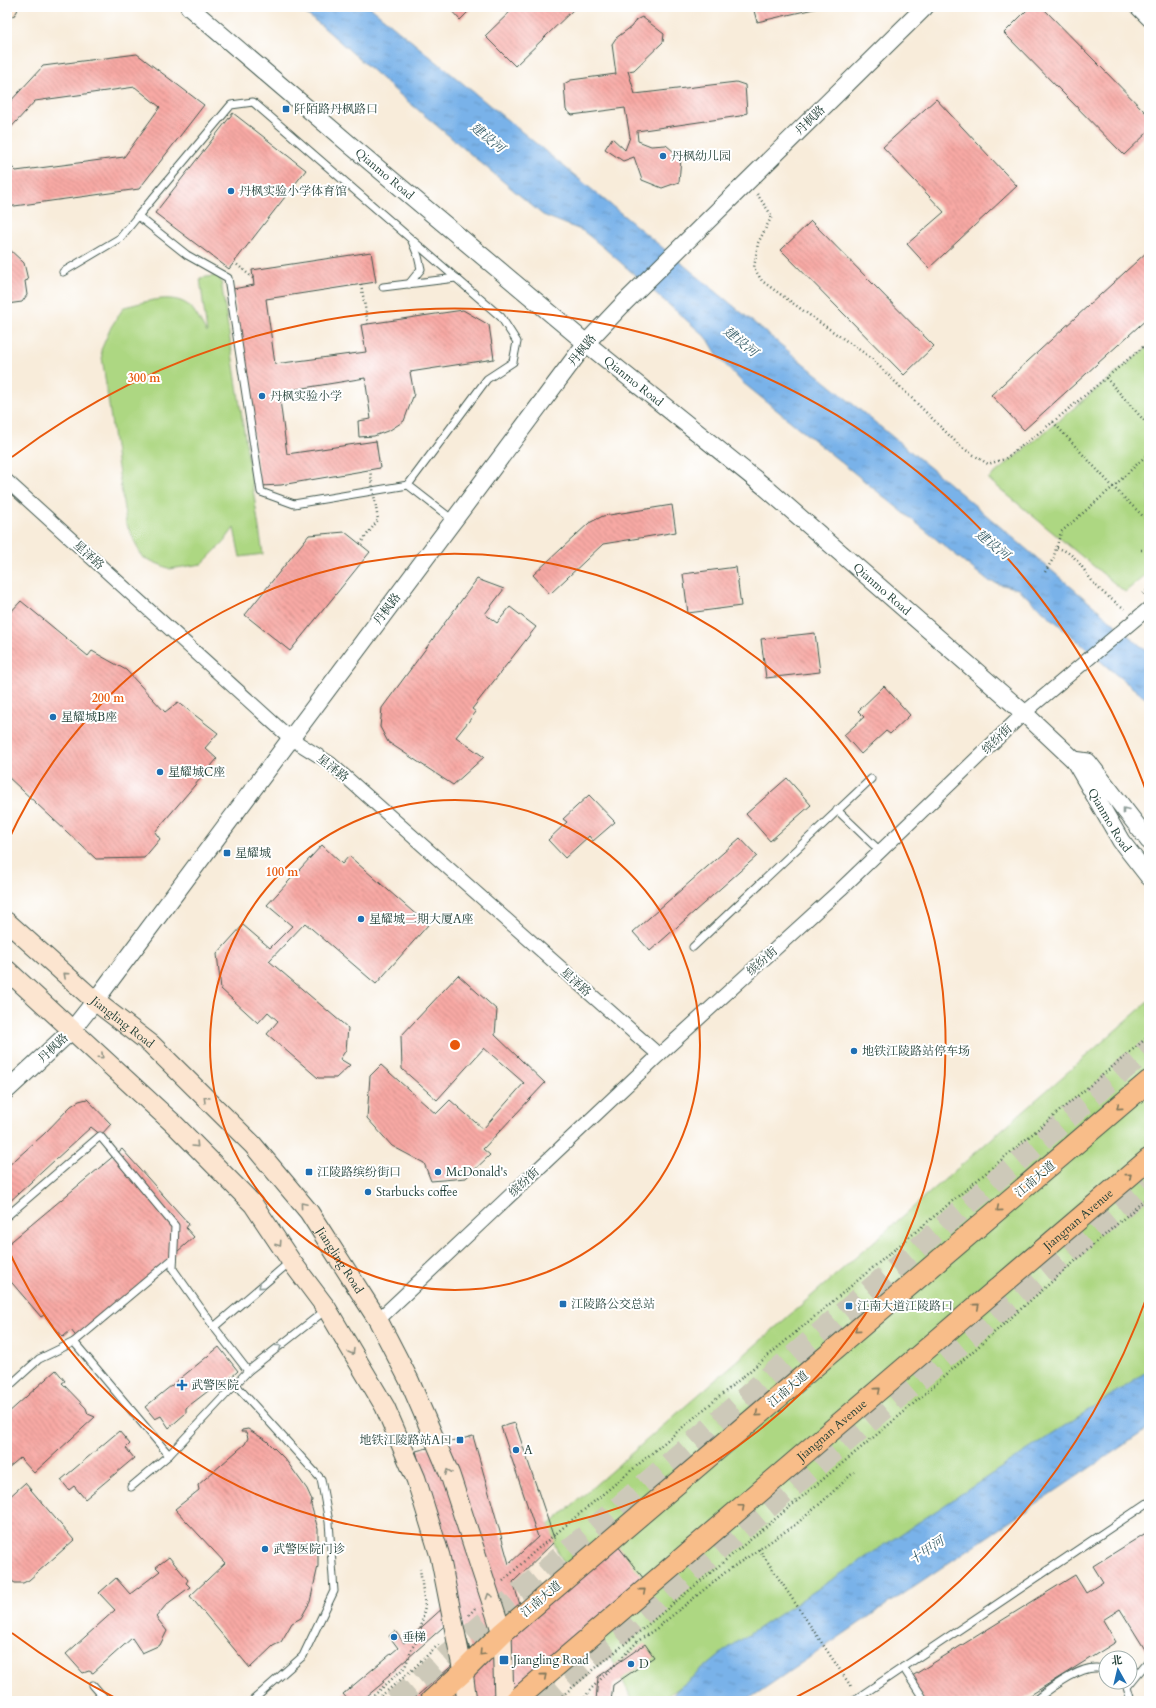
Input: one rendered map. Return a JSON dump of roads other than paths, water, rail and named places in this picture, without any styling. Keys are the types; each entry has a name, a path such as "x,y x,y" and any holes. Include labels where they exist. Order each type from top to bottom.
{"main road":[{"name":"Jiangling Road","path":"7,922 95,1001 151,1044 253,1145 309,1212 378,1320 409,1380 450,1475 502,1633 504,1701"},
{"path":"7,970 176,1125 253,1204 291,1261 327,1309 385,1407 416,1479 440,1556 463,1672 467,1701"},
{"name":"江南大道","path":"431,1701 502,1633 1149,1081"},
{"name":"Jiangnan Avenue","path":"515,1701 1149,1159"}],"street":[{"name":"Qianmo Road","path":"189,7 349,144 586,343 765,487 1024,713 1074,760 1121,841 1149,878"},
{"name":"丹枫路","path":"7,1090 73,1029 95,1001 586,343 625,302 925,7"},
{"path":"1136,7 1149,20"},
{"name":"星泽路","path":"7,481 290,738 330,763 659,1055"},
{"name":"缤纷街","path":"378,1320 659,1055 835,894 1024,713 1149,608"},
{"name":"Qianmo Road","path":"1074,760 1088,762 1149,841"}],"lane":[{"path":"63,272 120,238 138,216 231,105 253,102 501,317 517,342 513,362 487,379 408,485 294,504 261,492 228,278 187,255 138,216"},
{"path":"410,284 421,269 418,256 411,240"},
{"path":"383,287 456,278"},
{"path":"408,485 453,520"},
{"path":"693,947 871,779"},
{"path":"837,810 880,851"},
{"path":"7,1216 100,1136 175,1226 173,1269 214,1327 248,1371"},
{"path":"7,1388 39,1359 74,1342 173,1259"},
{"path":"214,1327 291,1261"},
{"path":"131,1486 169,1455 248,1371 327,1309"},
{"path":"74,1342 169,1455"},
{"path":"236,1385 321,1479 329,1522 334,1591 303,1656 252,1701"},
{"path":"856,1699 1149,1502"},
{"path":"1138,1672 1149,1660"},
{"path":"903,1667 925,1701"},
{"path":"1034,1701 1052,1687 1078,1672 1098,1668"},
{"path":"93,1686 107,1701"},
{"path":"1128,1690 1131,1701"}],"water":[{"name":"建设河","path":"297,7 370,7 939,475 1149,653 1149,701 1113,672 1018,589 988,581 742,382 720,359 708,339 603,247 583,231 543,215 398,93 322,26"},
{"name":"十甲河","path":"1149,1370 1149,1428 746,1701 668,1701 677,1690 724,1651"}],"tunnel":[{"path":"394,1701 1149,1048"},
{"path":"542,1701 1149,1185"}],"place":[{"name":"阡陌路丹枫路口","path":"286,109"},
{"name":"丹枫幼儿园","path":"663,156"},
{"name":"丹枫实验小学体育馆","path":"231,191"},
{"name":"丹枫实验小学","path":"262,396"},
{"name":"星耀城B座","path":"53,717"},
{"name":"星耀城C座","path":"160,772"},
{"name":"星耀城","path":"227,853"},
{"name":"星耀城二期大厦A座","path":"361,919"},
{"name":"地铁江陵路站停车场","path":"854,1051"},
{"name":"江陵路缤纷街口","path":"309,1172"},
{"name":"McDonald's","path":"438,1172"},
{"name":"Starbucks coffee","path":"368,1192"},
{"name":"江陵路公交总站","path":"563,1304"},
{"name":"江南大道江陵路口","path":"849,1306"},
{"name":"武警医院","path":"182,1385"},
{"name":"地铁江陵路站A口","path":"460,1440"},
{"name":"A","path":"516,1450"},
{"name":"武警医院门诊","path":"265,1549"},
{"name":"垂梯","path":"394,1637"},
{"name":"Jiangling Road","path":"504,1660"},
{"name":"D","path":"631,1664"}]}
